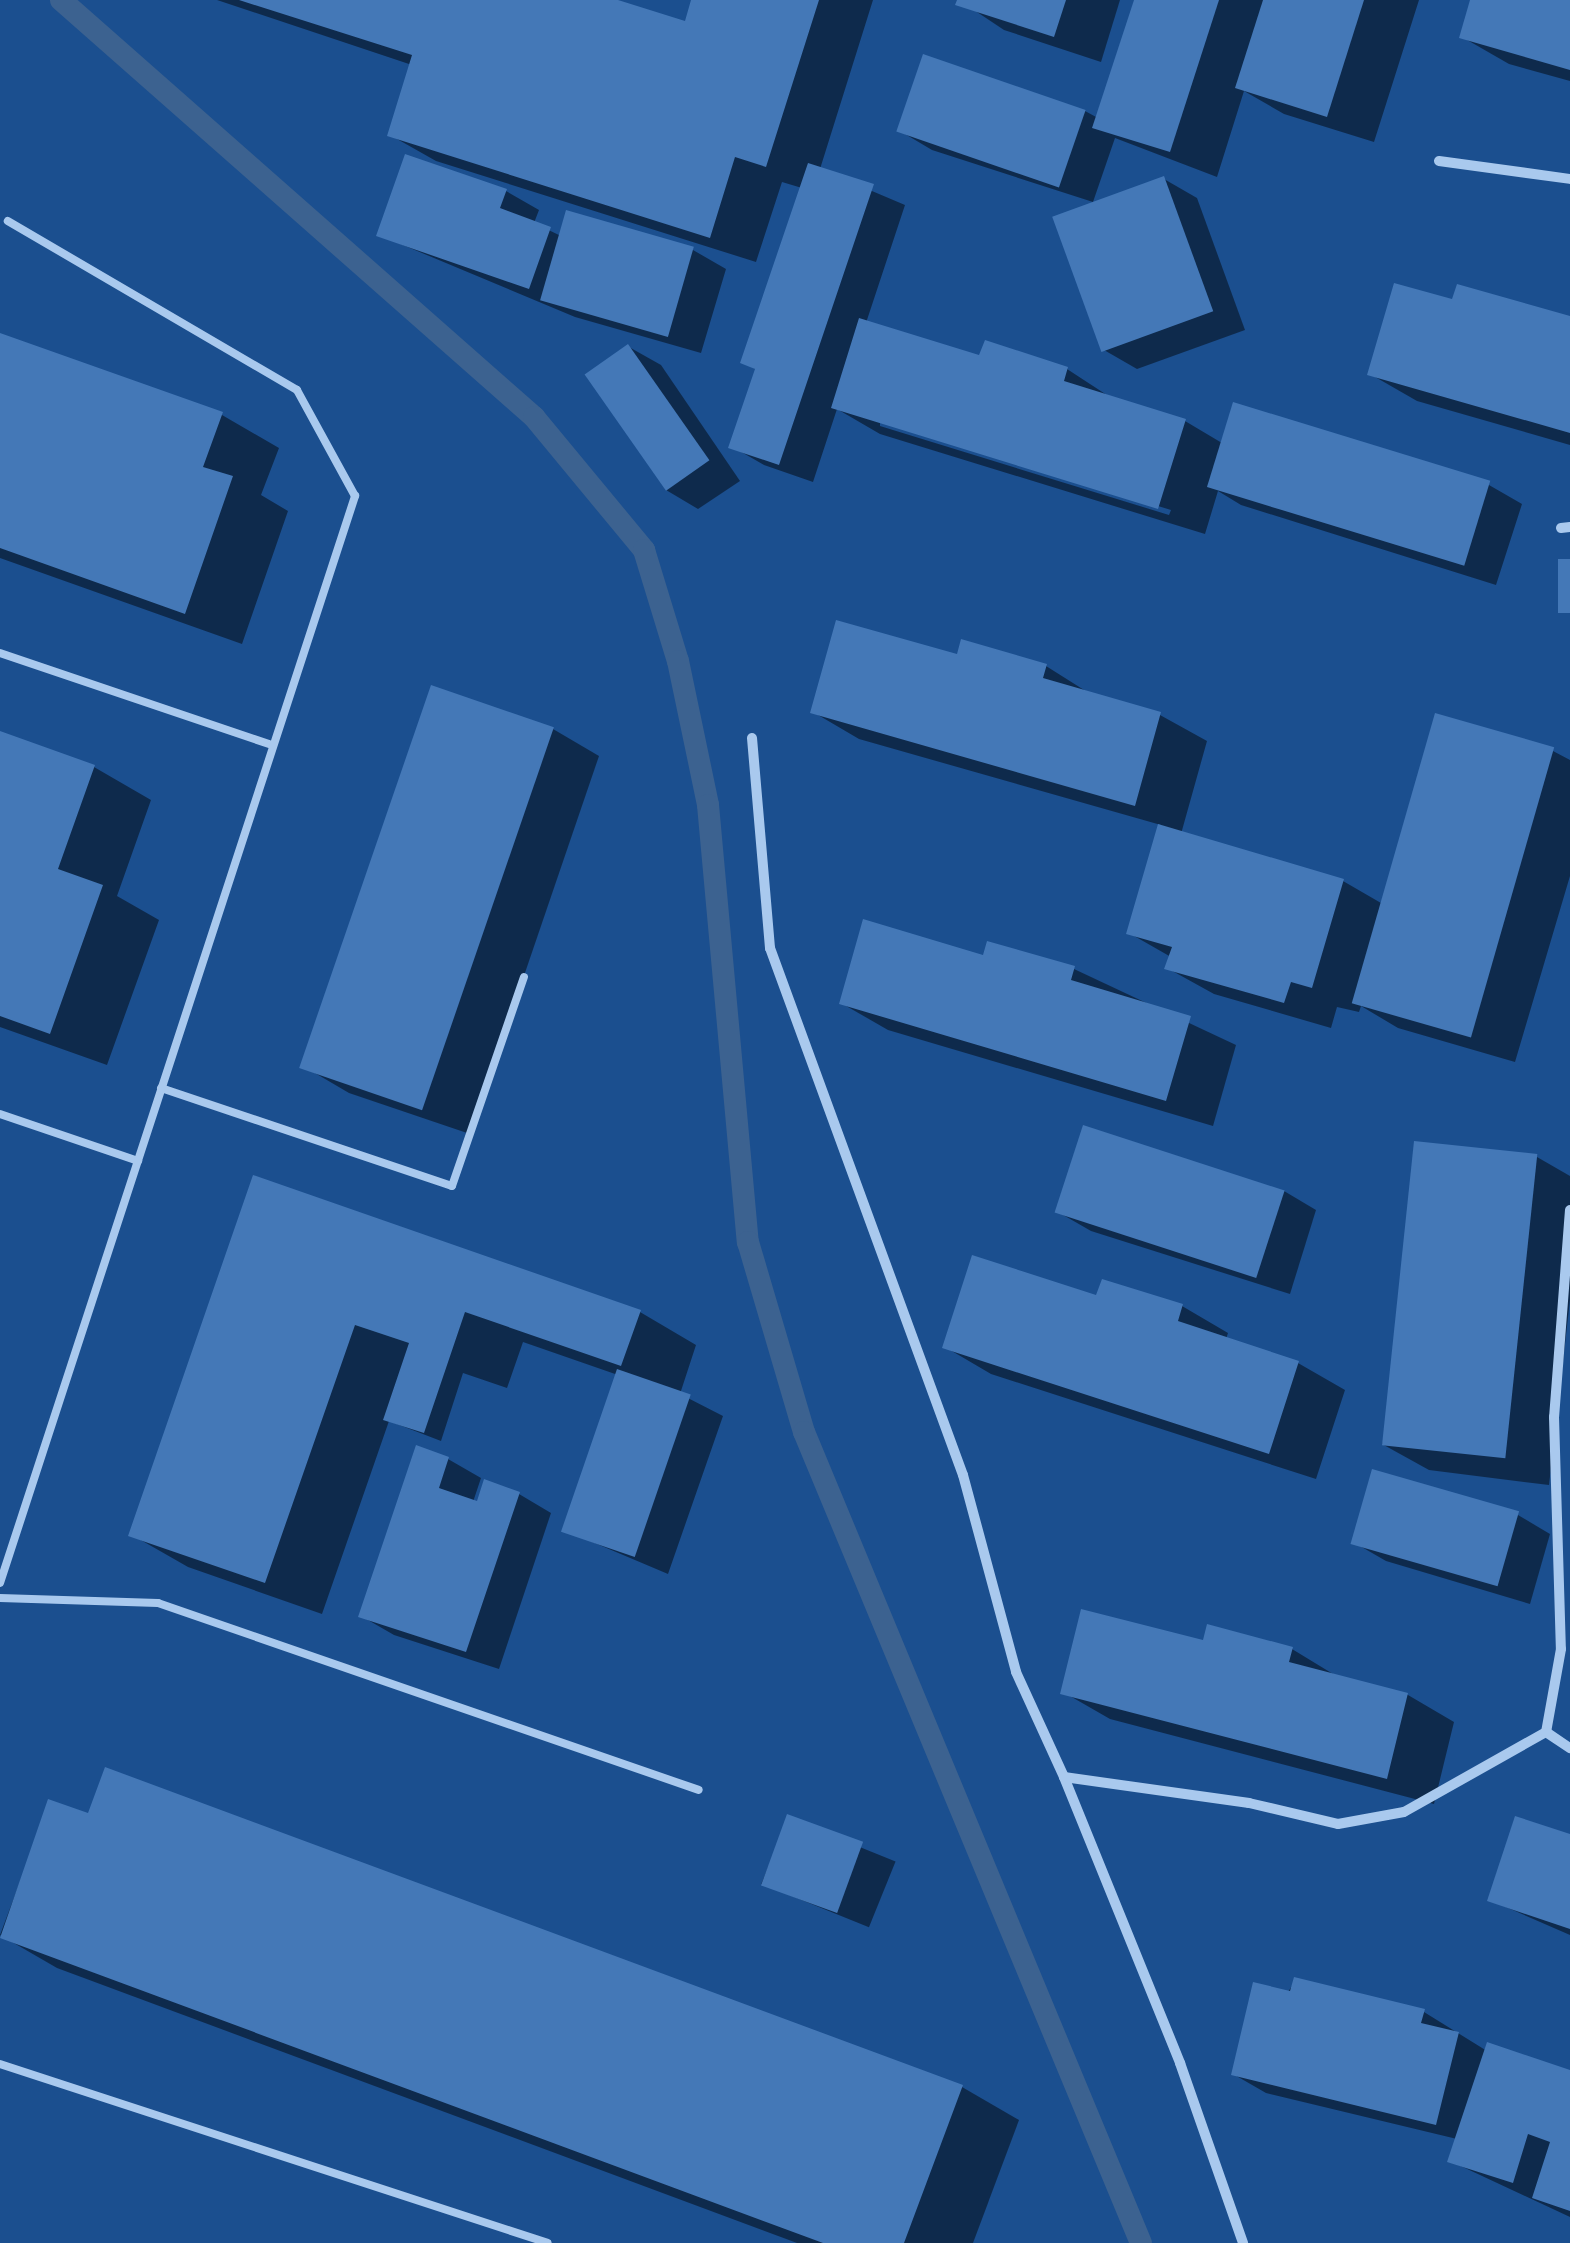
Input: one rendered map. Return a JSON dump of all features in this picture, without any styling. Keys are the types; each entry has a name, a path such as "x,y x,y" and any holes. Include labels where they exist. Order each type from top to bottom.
{"street":[{"path":"1439,162 1570,179"},
{"path":"752,738 770,948 963,1474 1016,1672 1064,1777 1180,2063 1242,2243"},
{"path":"1546,1732 1560,1649 1554,1417 1570,1210"},
{"path":"1064,1777 1249,1803 1338,1824 1404,1812 1546,1732"},
{"path":"1546,1732 1570,1748"}],"lane":[{"path":"0,1583 270,744 356,496 296,390 8,221"},
{"path":"0,653 270,744"},
{"path":"162,1088 452,1186 524,977"},
{"path":"0,1114 138,1161"},
{"path":"0,1598 158,1602 699,1790"},
{"path":"0,2064 548,2243"}],"building":[{"path":"239,0 618,0 685,21 691,0 819,0 766,167 735,157 710,238 387,136 412,55"},
{"path":"957,0 1066,0 1054,37 955,5"},
{"path":"1134,0 1219,0 1170,152 1092,128"},
{"path":"1263,0 1364,0 1327,117 1235,88"},
{"path":"1470,0 1570,0 1570,70 1459,38"},
{"path":"923,54 1086,110 1059,188 896,132"},
{"path":"405,154 507,189 500,208 551,227 529,289 376,236"},
{"path":"808,163 874,184 779,465 728,448 755,369 740,363"},
{"path":"1164,176 1213,311 1101,352 1052,217"},
{"path":"566,210 694,247 668,337 540,300"},
{"path":"1394,283 1452,299 1457,284 1570,316 1570,433 1367,375"},
{"path":"859,318 979,355 985,340 1068,367 1064,381 1186,419 1158,509 831,408"},
{"path":"0,333 223,412 203,467 233,476 185,614 0,548"},
{"path":"628,344 709,460 666,491 585,374"},
{"path":"1233,402 1490,481 1464,566 1207,487"},
{"path":"1558,559 1570,559 1570,613 1558,613"},
{"path":"836,620 957,654 961,639 1047,664 1043,678 1161,712 1135,806 810,713"},
{"path":"431,685 554,727 422,1110 299,1068"},
{"path":"1435,713 1554,747 1471,1037 1352,1003"},
{"path":"0,731 95,765 58,869 103,885 50,1034 0,1016"},
{"path":"1158,824 1344,879 1312,988 1291,982 1284,1003 1164,969 1172,947 1126,934"},
{"path":"863,919 983,955 987,941 1075,966 1071,980 1191,1016 1166,1101 839,1004"},
{"path":"1083,1125 1285,1191 1256,1278 1055,1212"},
{"path":"1414,1141 1537,1154 1505,1458 1382,1445"},
{"path":"253,1175 641,1310 621,1366 465,1312 424,1433 383,1420 409,1343 355,1325 265,1583 128,1536"},
{"path":"972,1255 1096,1295 1102,1279 1183,1304 1178,1321 1299,1361 1269,1454 942,1348"},
{"path":"617,1369 691,1394 635,1557 561,1532"},
{"path":"416,1445 449,1457 439,1488 477,1501 484,1479 520,1492 466,1652 358,1617"},
{"path":"1372,1469 1519,1511 1498,1586 1351,1544"},
{"path":"1081,1609 1203,1640 1207,1624 1293,1647 1289,1662 1408,1693 1387,1779 1060,1694"},
{"path":"105,1767 963,2085 904,2243 823,2243 0,1938 48,1799 88,1813"},
{"path":"787,1814 863,1842 837,1913 761,1885"},
{"path":"1515,1816 1570,1834 1570,1929 1487,1901"},
{"path":"1294,1977 1425,2009 1421,2023 1459,2032 1436,2125 1231,2075 1253,1982 1290,1991"},
{"path":"1487,2042 1570,2070 1570,2211 1532,2198 1550,2142 1528,2134 1513,2183 1447,2162"}],"waterway":[{"path":"61,0 534,417 644,550 678,661 708,805 748,1242 804,1432 1141,2243"}]}
